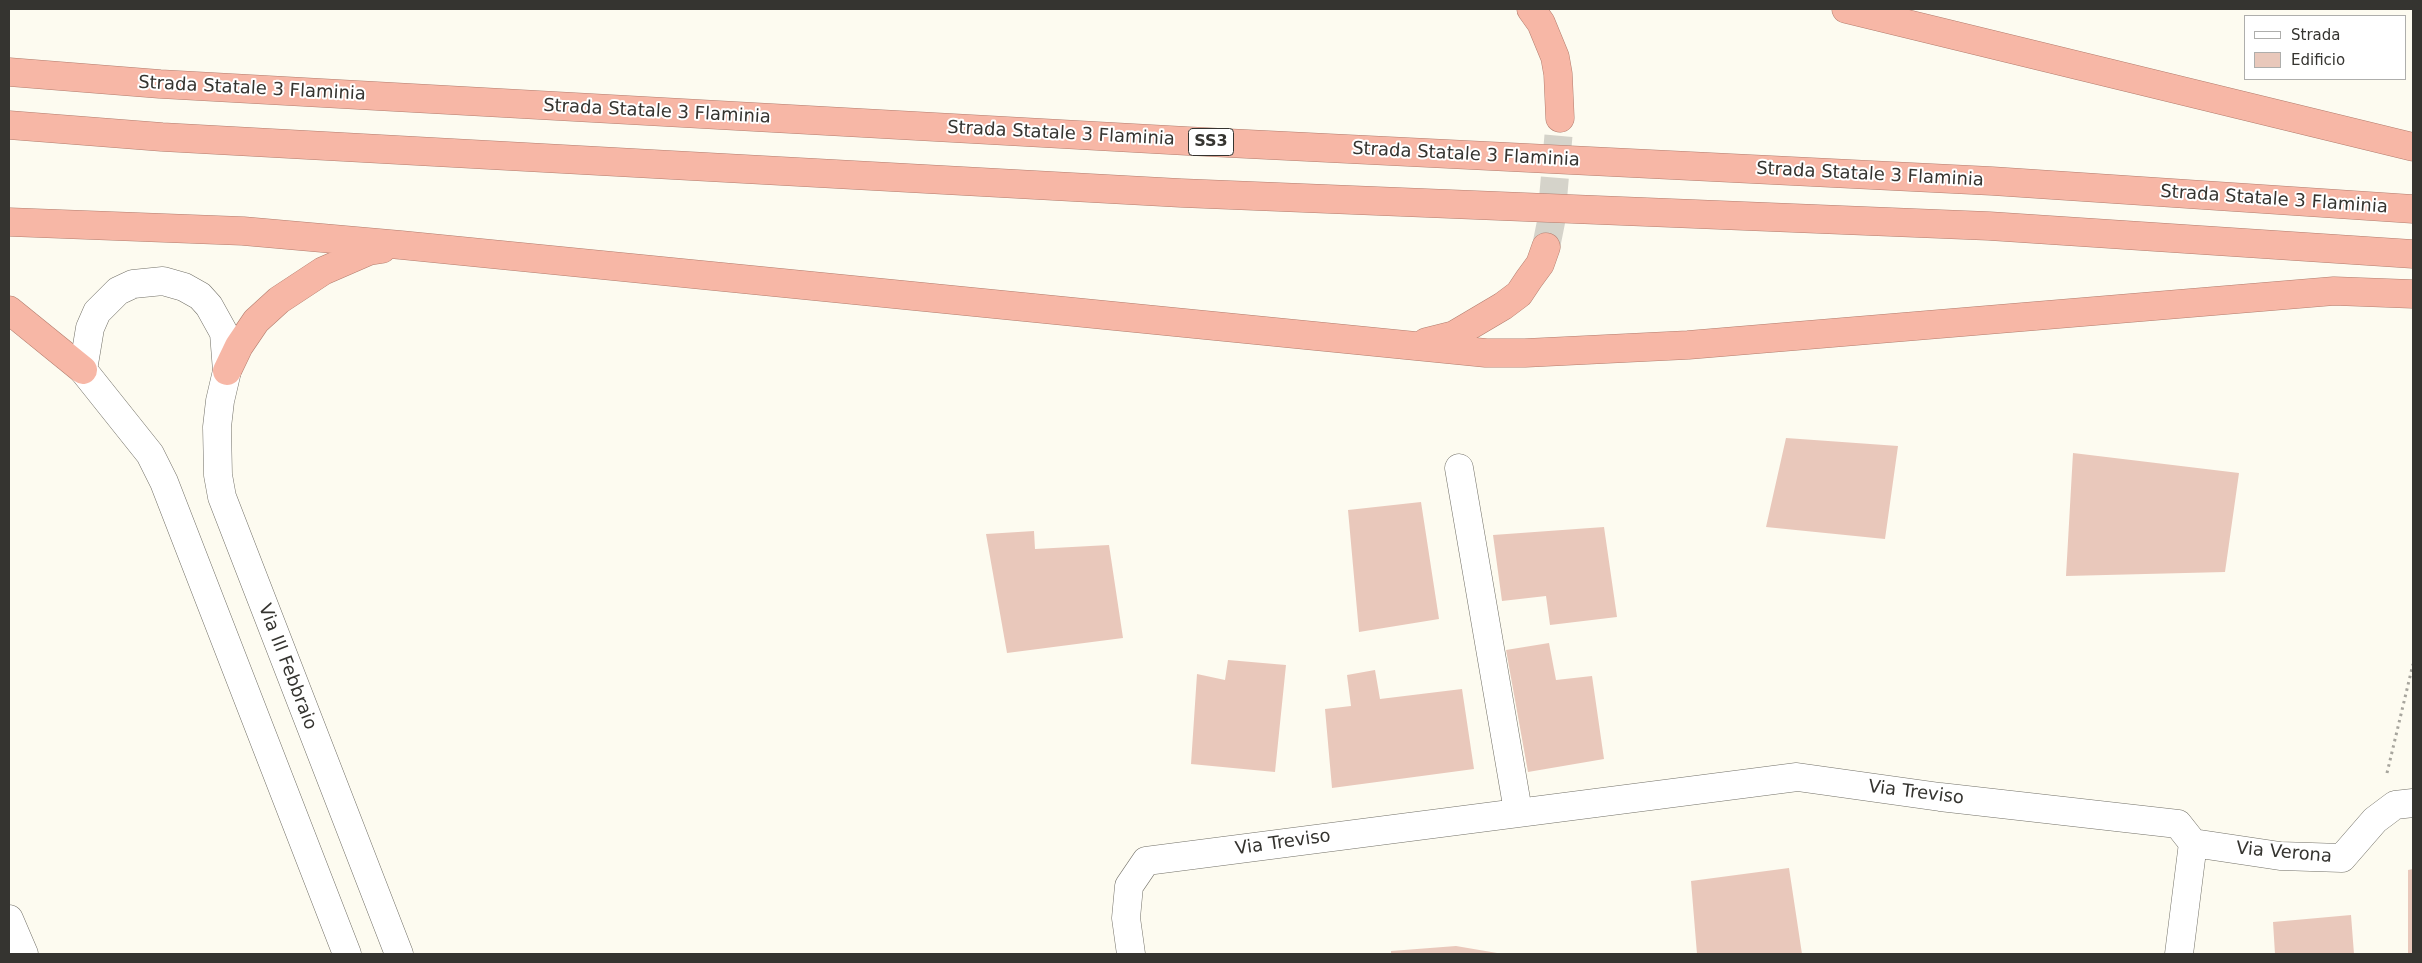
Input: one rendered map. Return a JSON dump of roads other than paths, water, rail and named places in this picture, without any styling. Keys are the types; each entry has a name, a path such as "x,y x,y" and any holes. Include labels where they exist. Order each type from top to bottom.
{"highway":[{"path":"1531,9 1544,29 1555,57 1558,74 1560,118"},
{"path":"1846,9 2413,147"},
{"name":"Strada Statale 3 Flaminia","path":"9,72 160,84 1167,140 1992,181 2413,209"},
{"path":"9,125 162,137 1181,193 1989,226 2413,254"},
{"path":"9,222 243,231 1477,352 1525,353 1698,344 2334,290 2413,294"},
{"path":"227,371 239,346 256,321 279,300 302,283 345,260 369,251 401,245"},
{"path":"1417,345 1454,335 1503,306 1519,294 1540,264 1546,247"},
{"path":"9,310 83,370"}],"street":[{"name":"Via III Febbraio","path":"83,370 90,328 101,306 125,287 151,281 184,286 200,296 209,306 224,333 227,371 220,401 217,427 218,475 222,498 399,954"},
{"path":"83,370 150,454 164,482 347,954"},
{"path":"1459,468 1518,812"},
{"name":"Via Treviso","path":"1131,954 1126,918 1129,886 1146,861 1797,777 1940,797 2178,824 2193,843"},
{"name":"Via Verona","path":"2193,843 2280,856 2342,858 2375,820 2395,804 2413,804"},
{"path":"2179,954 2193,843"},
{"path":"9,919 24,954"}],"tunnel":[{"path":"1546,247 1551,222 1560,118"}]}
